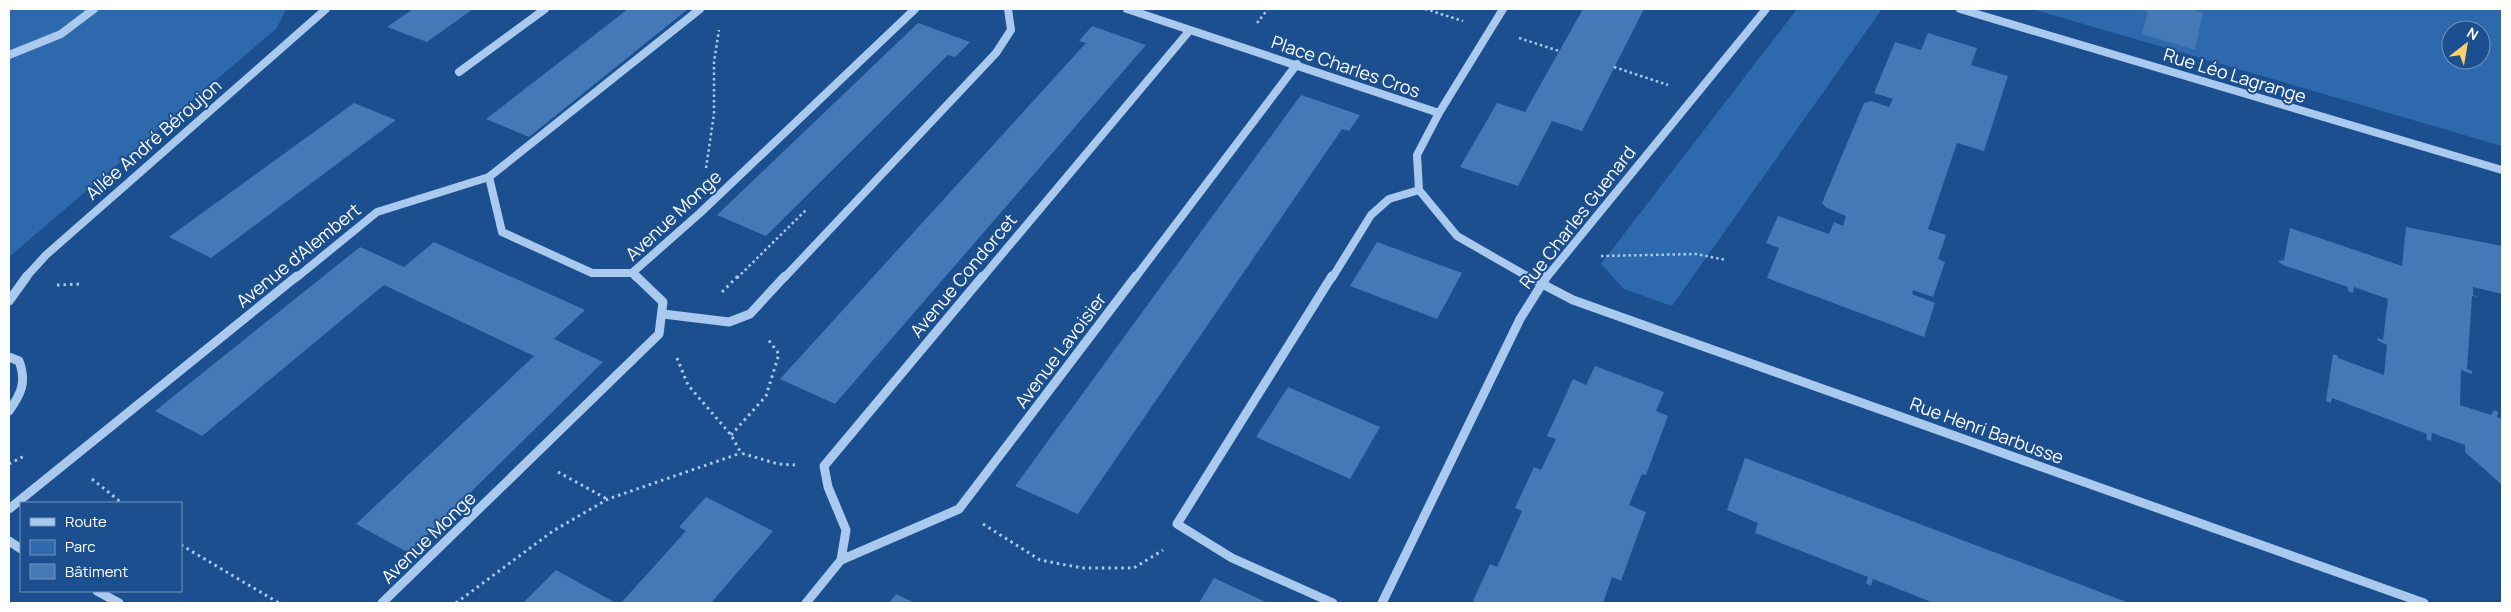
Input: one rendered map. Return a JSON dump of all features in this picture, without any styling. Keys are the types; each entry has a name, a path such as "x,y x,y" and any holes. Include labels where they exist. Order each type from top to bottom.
{"street":[{"path":"9,56 61,34 94,9"},
{"name":"Allée André Béroujon","path":"9,301 17,287 46,255 326,9"},
{"path":"459,72 545,9"},
{"name":"Avenue d'Alembert","path":"9,510 72,456 377,212 489,177 700,9"},
{"name":"Avenue Monge","path":"663,314 662,302 632,273 700,213 915,9"},
{"path":"659,334 663,314 729,322 750,314 996,53 1011,30 1008,9"},
{"name":"Place Charles Cros","path":"1127,9 1297,64 1439,113 1504,9"},
{"name":"Rue Charles Guenard","path":"1382,603 1520,319 1541,284 1766,9"},
{"name":"Rue Léo Lagrange","path":"1960,9 2502,170"},
{"name":"Avenue Condorcet","path":"824,466 1190,30"},
{"name":"Avenue Lavoisier","path":"806,603 842,560 959,509 1297,64"},
{"path":"1333,603 1232,558 1177,524 1371,215 1389,199 1419,190 1417,155 1439,113"},
{"path":"489,177 502,232 592,273 632,273"},
{"name":"Rue Henri Barbusse","path":"1419,190 1457,236 1499,262 1573,300 2424,603"},
{"name":"Avenue Monge","path":"382,603 534,458 659,334"},
{"path":"9,357 19,361 25,375 22,392 9,412"},
{"path":"824,466 828,487 846,530 842,560"},
{"path":"9,541 20,548"},
{"path":"99,592 119,603"}],"path":[{"path":"700,213 714,114 714,62 720,26"},
{"path":"1614,68 1660,81 1695,96"},
{"path":"1604,248 1598,256 1696,254 1726,260"},
{"path":"731,435 766,396 779,354 750,314"},
{"path":"659,334 670,344 688,385 731,435 741,453"},
{"path":"456,603 553,531 608,499 741,453 778,464 824,466"},
{"path":"72,456 97,485 121,502"},
{"path":"534,458 608,499"},
{"path":"959,509 1040,560 1082,568 1134,568 1190,532"},
{"path":"182,546 272,602 279,603"}],"green space":[{"path":"9,9 286,9 277,28 9,257"},
{"path":"1797,9 1882,9 1672,306 1624,289 1601,264"},
{"path":"2032,9 2502,9 2502,146"}],"building":[{"path":"413,9 473,9 427,42 387,27"},
{"path":"628,9 688,9 529,137 486,119"},
{"path":"1583,9 1644,9 1582,131 1552,121 1518,186 1460,167 1497,103 1525,112"},
{"path":"2137,9 2190,9 2203,13 2195,50 2142,34 2148,12"},
{"path":"918,23 970,42 955,57 948,55 766,236 717,215"},
{"path":"1092,26 1146,45 835,404 780,379 1086,43 1079,41"},
{"path":"1928,33 1977,48 1971,65 2008,76 1984,151 1957,143 1928,229 1946,235 1938,259 1945,262 1933,297 1913,290 1912,294 1935,303 1924,337 1767,278 1779,248 1766,243 1778,216 1829,234 1834,222 1843,226 1846,216 1827,208 1822,203 1864,103 1871,101 1889,107 1893,99 1874,93 1895,42 1921,50"},
{"path":"1301,95 1360,115 1349,131 1342,129 1078,514 1015,486"},
{"path":"354,103 396,120 211,258 169,237"},
{"path":"2406,227 2502,246 2502,294 2473,287 2473,295 2478,297 2472,296 2467,369 2472,371 2472,374 2461,370 2460,405 2491,415 2494,410 2498,412 2497,417 2502,419 2502,485 2465,452 2465,445 2432,433 2431,441 2426,439 2427,434 2332,398 2331,403 2326,401 2333,354 2338,356 2338,358 2384,375 2387,345 2377,340 2378,338 2383,340 2388,299 2354,287 2353,293 2348,291 2348,287 2283,265 2278,261 2284,260 2290,228 2402,266"},
{"path":"434,242 585,310 554,339 603,362 409,553 356,524 534,356 384,285 202,436 155,411 360,247 404,267"},
{"path":"1377,242 1462,273 1437,319 1350,286"},
{"path":"1595,366 1664,392 1656,411 1668,416 1646,475 1642,474 1629,505 1646,512 1621,581 1612,577 1603,603 1478,603 1473,601 1490,564 1497,567 1522,511 1515,508 1534,467 1541,470 1556,439 1547,436 1573,379 1586,385"},
{"path":"1288,387 1380,427 1350,479 1256,437"},
{"path":"1745,458 2129,603 1934,603 1873,579 1871,586 1866,583 1868,577 1755,533 1758,523 1727,510"},
{"path":"706,497 773,531 711,603 621,603 686,531 679,527"},
{"path":"556,570 616,603 523,603"},
{"path":"1214,578 1268,603 1199,603"},
{"path":"896,594 915,603 889,603"}]}
